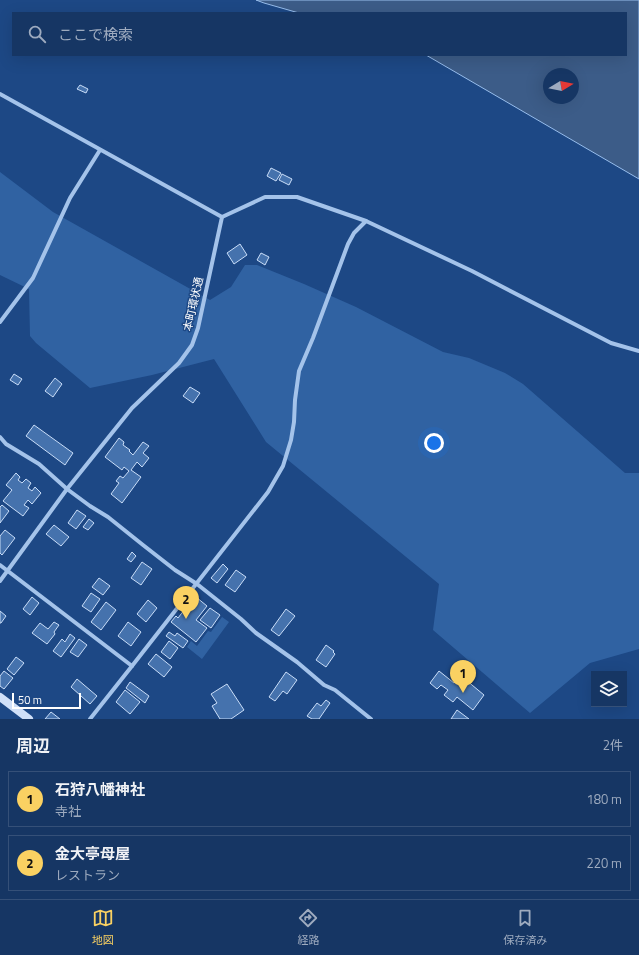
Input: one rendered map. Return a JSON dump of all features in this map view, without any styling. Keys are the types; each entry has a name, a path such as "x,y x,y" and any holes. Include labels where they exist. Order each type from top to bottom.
{"main road":[{"path":"0,697 29,719"}],"street":[{"path":"0,94 222,217 265,197 298,197 366,220 472,271 611,343 639,351"},
{"path":"0,322 33,278 70,198 100,150"},
{"name":"本町環状通","path":"0,581 68,489 132,408 179,363 192,345 198,328 222,217"},
{"path":"90,719 268,492 283,466 291,440 299,371 348,244 354,233 366,220"},
{"path":"0,437 6,444 40,464 90,506 114,521 175,570 197,584 256,633 297,662 324,685 335,690 371,719"},
{"path":"0,565 132,666"}],"shaded area":[{"path":"256,0 639,0 639,179 428,56 627,56 627,12 296,12"},
{"path":"0,172 53,212 210,300 231,287 245,265 257,265 356,307 443,352 469,358 505,373 523,384 625,473 639,473 639,649 590,663 530,713 433,630 439,584 266,442 214,359 152,375 90,388 36,343 30,336 29,289 0,275"},
{"path":"222,617 229,622 202,659 187,647 191,641 197,646 208,631 211,632"}],"building":[{"path":"80,85 88,89 86,93 77,89"},
{"path":"271,168 281,173 276,181 267,176"},
{"path":"282,174 292,179 289,185 279,180"},
{"path":"240,244 247,255 234,264 227,253"},
{"path":"261,253 269,257 265,265 257,260"},
{"path":"14,374 22,379 18,385 10,380"},
{"path":"55,378 62,384 53,397 45,391"},
{"path":"190,387 200,393 193,403 183,396"},
{"path":"34,425 73,453 65,465 26,436"},
{"path":"119,438 124,442 123,445 130,450 129,451 133,455 143,442 149,446 143,453 149,458 142,467 137,462 131,470 141,477 122,503 111,494 119,483 116,481 120,476 123,478 129,471 124,467 122,470 105,457"},
{"path":"16,473 20,477 18,480 22,483 26,479 31,483 28,488 32,491 35,487 41,493 32,504 28,500 24,505 29,508 23,516 3,501 12,490 6,485"},
{"path":"2,505 9,511 0,523 0,507"},
{"path":"77,510 86,516 76,529 68,523"},
{"path":"89,519 94,523 88,530 83,527"},
{"path":"54,525 69,537 61,546 46,534"},
{"path":"5,530 15,538 2,555 0,553 0,536"},
{"path":"132,552 136,556 131,562 127,559"},
{"path":"142,562 152,569 141,585 131,578"},
{"path":"223,564 228,569 217,583 211,578"},
{"path":"236,570 246,577 235,592 225,585"},
{"path":"99,578 110,586 103,595 92,587"},
{"path":"91,593 100,599 91,612 82,606"},
{"path":"32,597 39,603 30,615 23,609"},
{"path":"196,597 207,606 196,620 207,628 196,642 171,622 176,616 178,618"},
{"path":"148,600 157,608 146,622 137,614"},
{"path":"106,602 116,610 101,630 91,622"},
{"path":"210,608 220,615 211,628 200,620"},
{"path":"286,609 295,616 279,636 271,630"},
{"path":"0,611 6,616 1,623 0,623"},
{"path":"54,622 59,625 54,632 55,634 47,644 32,633 40,623 48,629"},
{"path":"128,622 141,632 131,646 118,636"},
{"path":"169,632 175,636 177,633 188,641 183,648 166,636"},
{"path":"70,634 75,638 61,657 53,651 62,639 65,642"},
{"path":"79,639 87,645 78,657 70,652"},
{"path":"169,641 178,648 170,659 161,652"},
{"path":"326,645 334,651 333,652 335,654 326,667 316,660"},
{"path":"156,654 172,667 164,677 148,664"},
{"path":"16,657 24,663 14,675 7,669"},
{"path":"4,671 13,678 4,689 0,686 0,676"},
{"path":"439,671 454,683 460,675 484,695 473,710 457,697 453,702 444,695 448,690 441,685 437,689 430,683"},
{"path":"286,672 297,680 287,694 283,691 275,701 269,697"},
{"path":"77,679 97,696 90,704 71,687"},
{"path":"130,682 149,696 145,703 126,688"},
{"path":"227,684 244,710 231,719 220,719 212,706 217,703 211,694"},
{"path":"125,690 140,702 130,714 116,702"},
{"path":"326,700 330,703 319,719 312,719 307,716 317,703 321,706"},
{"path":"457,710 469,719 451,719"},
{"path":"51,712 60,719 45,719"}],"place":[{"name":"金大亭母屋","path":"186,619"},
{"name":"石狩八幡神社","path":"463,693"}]}
